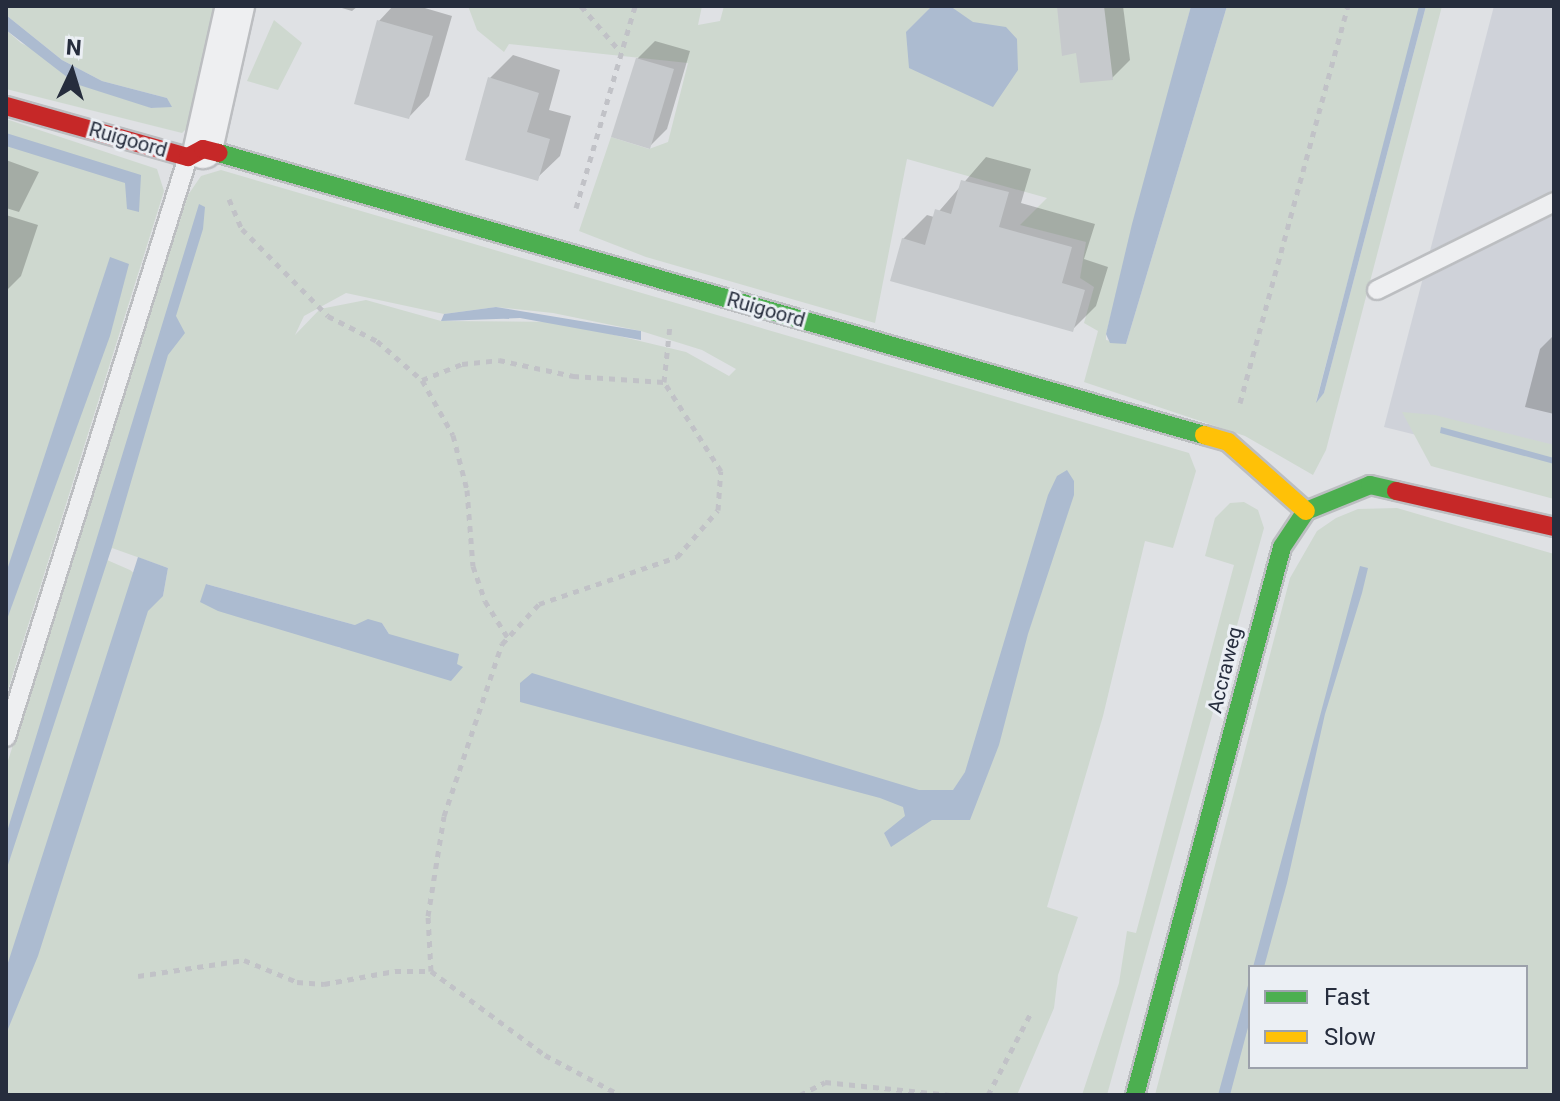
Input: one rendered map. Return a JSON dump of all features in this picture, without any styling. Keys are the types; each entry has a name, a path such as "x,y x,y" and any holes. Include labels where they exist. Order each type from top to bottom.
{"street":[{"path":"204,153 235,6"},
{"name":"Ruigoord","path":"6,106 204,153 561,250 1228,442 1306,511"},
{"path":"1306,511 1370,485 1554,527"},
{"name":"Accraweg","path":"1135,1095 1272,574 1282,547 1306,511"}],"lane":[{"path":"6,737 204,153"},
{"path":"1377,290 1554,202"}],"path":[{"path":"581,6 618,49"},
{"path":"561,250 618,49 635,6"},
{"path":"1228,442 1348,6"},
{"path":"204,153 242,229 328,316 377,341 422,380 453,435 467,490 473,566 485,601 508,638"},
{"path":"431,971 428,916 444,816 508,638 539,604 677,557 718,510 721,471 664,382 667,333 683,286"},
{"path":"422,380 462,364 499,360 573,376 664,382"},
{"path":"138,976 244,960 297,982 324,984 395,971 431,971 545,1055 620,1095"},
{"path":"988,1095 1032,1011"},
{"path":"800,1095 825,1082 950,1095"}],"shaded area":[{"path":"6,6 217,6 187,128 182,133 6,89 6,30 21,43 151,108 171,106 167,98 102,81 62,60 6,15"},
{"path":"468,6 702,6 698,25 720,21 724,6 1191,6 1106,334 1106,340 1126,344 1227,6 1420,6 1316,402 1324,393 1426,6 1442,6 1326,450 1313,475 1245,436 1084,382 1098,331 1084,323 1094,287 1080,278 1086,242 1020,225 1047,198 907,159 875,323 646,257 579,231 611,137 649,149 668,142 688,63 509,44 504,52 477,30"},
{"path":"1494,6 1554,6 1554,469 1384,427"},
{"path":"274,20 302,43 278,90 247,81"},
{"path":"6,119 157,169 164,191 6,696"},
{"path":"221,170 1189,453 1196,471 1173,548 1145,541 1103,716 1047,907 1078,917 1058,975 1054,1008 1017,1095 6,1095 6,767 188,195 201,176","holes":["346,293 444,314 496,307 553,313 641,331 702,350 736,369 729,376 686,352 560,322 441,321 366,300 320,309 295,335 304,316","112,548 168,568 163,596 130,570 107,560","206,584 355,625 382,623 389,634 340,648"]},
{"path":"1402,412 1435,415 1554,445 1554,499 1431,466"},
{"path":"1244,502 1258,510 1264,528 1107,1095 1082,1095 1119,983 1127,931 1136,933 1234,565 1205,556 1215,518 1230,503"},
{"path":"1397,508 1554,554 1554,1095 1155,1095 1290,578 1317,531 1336,518 1358,509"}],"water":[{"path":"950,6 973,22 1006,27 1017,39 1018,70 993,107 909,68 906,32 931,7"},
{"path":"1191,6 1227,6 1126,344 1110,343 1106,334 1132,224"},
{"path":"1419,6 1426,6 1324,393 1316,403"},
{"path":"6,15 62,60 102,81 167,98 172,107 151,108 76,84 6,30"},
{"path":"6,133 141,175 139,212 127,209 125,183 6,146"},
{"path":"199,204 205,207 203,229 176,316 185,333 168,355 112,547 6,871 6,835"},
{"path":"110,257 129,264 110,336 6,622 6,573"},
{"path":"496,307 641,331 641,340 520,318 441,321 444,314"},
{"path":"1441,427 1554,458 1554,464 1440,433"},
{"path":"1067,470 1074,481 1074,495 1028,634 999,745 970,820 932,820 891,847 884,833 905,816 903,807 880,798 520,702 520,683 532,673 919,790 953,790 965,772 1048,495 1057,476"},
{"path":"138,557 168,568 163,596 148,611 38,956 6,1034 6,969"},
{"path":"1360,566 1368,568 1325,714 1287,883 1265,965 1254,965"},
{"path":"206,584 355,625 368,619 382,623 389,634 459,654 457,664 463,667 451,681 218,611 200,602"},
{"path":"1248,985 1248,1028 1230,1095 1218,1095"}],"building":[{"path":"1057,6 1104,6 1113,80 1080,83 1076,53 1062,56"},
{"path":"377,20 433,36 409,119 354,104"},
{"path":"636,58 674,69 650,149 611,137"},
{"path":"488,77 539,93 527,132 550,139 538,181 465,160"},
{"path":"961,180 1009,192 999,227 1072,247 1062,283 1085,290 1073,332 890,281 902,238 925,245 935,209 951,214"}],"traffic: fast":[{"path":"219,153 1204,435"},
{"path":"1135,1095 1282,547 1306,511 1370,485 1396,491"}],"traffic: slow":[{"path":"1204,435 1228,442 1306,511"}],"traffic: jam":[{"path":"6,106 188,157 203,149 219,153"},
{"path":"1396,491 1554,527"}]}
